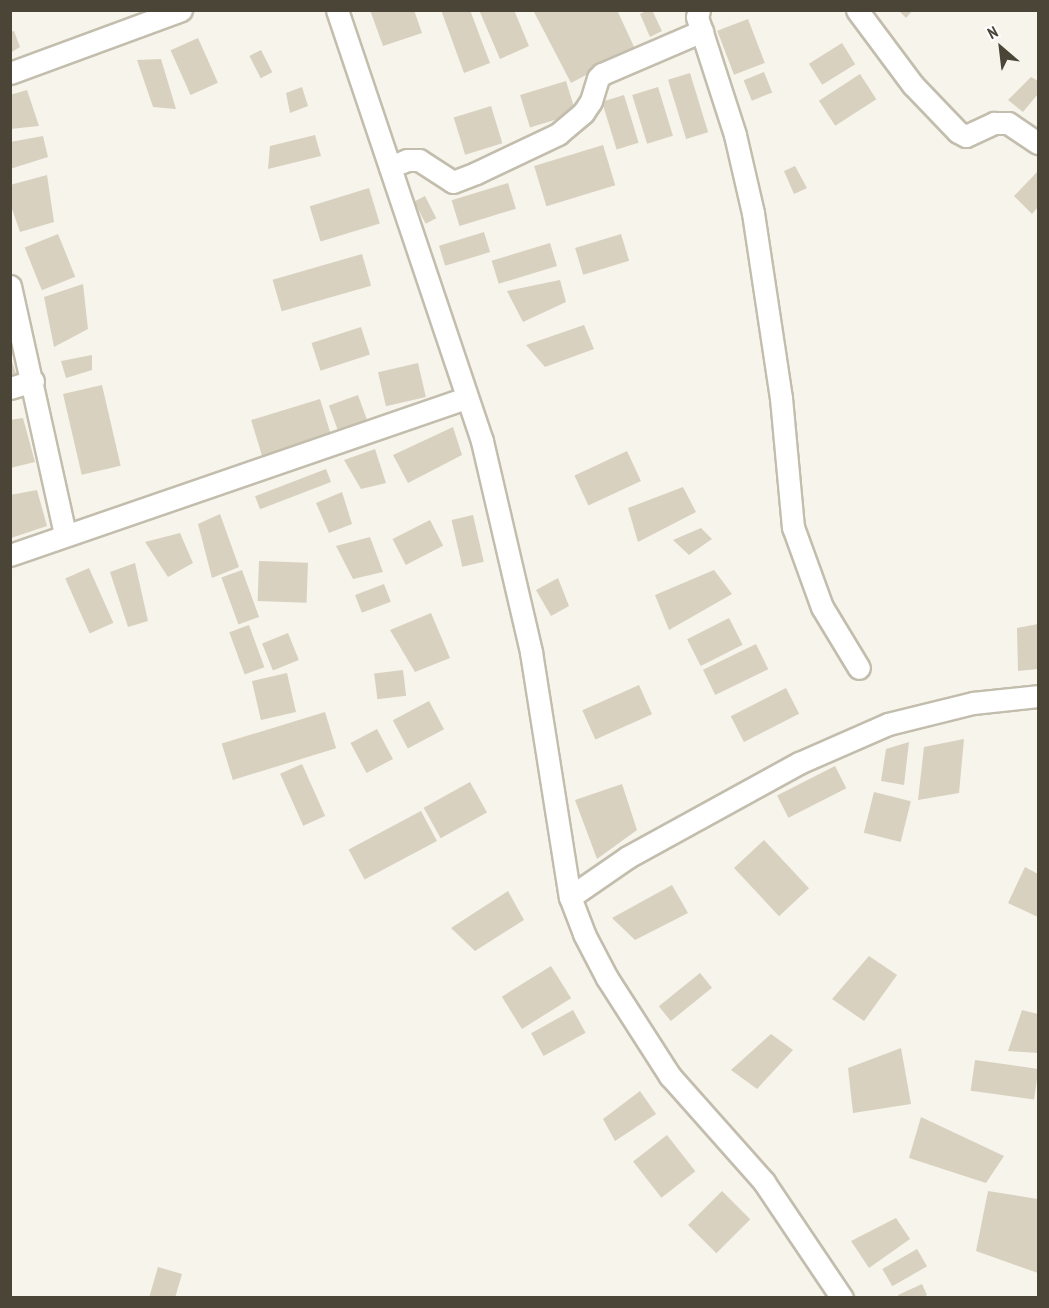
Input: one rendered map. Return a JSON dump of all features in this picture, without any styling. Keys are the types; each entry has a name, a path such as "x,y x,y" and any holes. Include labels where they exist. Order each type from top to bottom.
{"street":[{"path":"10,73 181,10"},
{"path":"337,10 482,441 531,652 570,897 584,934 607,978 670,1076 764,1182 842,1298"},
{"path":"857,10 913,85 958,132 966,136 994,123 1008,123 1038,143"},
{"path":"390,167 407,160 419,160 453,182 476,173 558,134 583,113 591,102 598,78 602,74 700,21 735,135 753,213 781,398 793,527 822,607 859,668"},
{"path":"10,286 33,381 64,535"},
{"path":"10,388 33,381"},
{"path":"10,555 466,398"},
{"path":"570,897 628,857 694,820 799,763 888,724 973,704 1038,696"}],"building":[{"path":"370,10 414,10 422,33 383,46"},
{"path":"441,10 470,10 490,63 464,73"},
{"path":"479,10 514,10 529,46 500,59"},
{"path":"533,10 617,10 635,49 571,83"},
{"path":"652,10 662,31 650,37 640,14"},
{"path":"898,10 913,10 906,18"},
{"path":"748,19 765,63 734,75 717,31"},
{"path":"14,31 20,47 10,53 10,32"},
{"path":"198,38 218,83 191,95 171,50"},
{"path":"842,43 855,64 822,85 809,64"},
{"path":"261,50 272,72 261,78 249,56"},
{"path":"161,59 176,109 153,107 137,60"},
{"path":"764,72 772,92 752,101 744,80"},
{"path":"690,73 708,132 686,139 668,80"},
{"path":"860,74 876,99 835,126 819,101"},
{"path":"1031,77 1038,81 1038,94 1023,112 1008,100"},
{"path":"566,81 576,114 530,128 520,95"},
{"path":"302,87 308,106 290,113 286,93"},
{"path":"658,87 673,136 647,144 632,95"},
{"path":"27,90 39,126 10,129 10,95"},
{"path":"624,95 639,143 617,150 602,102"},
{"path":"491,106 502,143 465,155 454,117"},
{"path":"315,135 321,156 268,169 270,146"},
{"path":"43,136 48,157 10,169 10,142"},
{"path":"603,145 615,185 546,206 534,166"},
{"path":"795,166 807,188 794,194 784,171"},
{"path":"1038,171 1038,207 1032,214 1014,196"},
{"path":"47,175 54,222 20,232 10,203 10,185"},
{"path":"508,183 516,209 459,226 452,200"},
{"path":"369,188 380,223 321,242 310,206"},
{"path":"425,196 436,218 426,224 414,201"},
{"path":"484,232 490,252 445,266 439,246"},
{"path":"58,234 75,277 42,290 25,247"},
{"path":"621,234 629,261 583,275 575,248"},
{"path":"550,243 557,266 499,284 492,261"},
{"path":"362,254 371,286 282,311 273,280"},
{"path":"560,280 566,302 523,322 507,291"},
{"path":"83,284 88,329 54,347 44,297"},
{"path":"584,325 594,349 545,367 526,345"},
{"path":"361,327 370,355 321,371 312,343"},
{"path":"92,355 92,370 66,378 61,361"},
{"path":"10,356 18,379 10,381"},
{"path":"418,363 426,397 386,406 378,372"},
{"path":"102,385 121,466 82,475 63,394"},
{"path":"358,395 368,423 339,434 329,406"},
{"path":"320,399 332,439 263,460 251,420"},
{"path":"23,418 35,462 10,468 10,420"},
{"path":"453,427 462,455 408,483 393,455"},
{"path":"375,449 386,483 361,489 344,460"},
{"path":"627,451 641,481 588,505 574,476"},
{"path":"326,469 331,482 260,509 255,496"},
{"path":"683,487 696,512 638,542 628,508"},
{"path":"37,490 47,526 11,538 10,495"},
{"path":"342,492 352,524 329,533 316,503"},
{"path":"220,514 239,567 212,578 198,524"},
{"path":"473,515 484,562 462,567 452,520"},
{"path":"430,520 443,546 406,565 393,539"},
{"path":"701,528 712,539 689,555 673,540"},
{"path":"180,533 193,563 168,577 145,542"},
{"path":"370,537 383,572 353,579 336,546"},
{"path":"259,561 308,563 307,603 258,601"},
{"path":"135,563 148,621 128,627 110,572"},
{"path":"89,568 113,623 90,633 65,579"},
{"path":"242,570 259,617 238,625 221,578"},
{"path":"714,570 732,594 669,630 655,595"},
{"path":"558,578 569,606 551,616 536,590"},
{"path":"384,584 391,602 362,613 355,595"},
{"path":"431,613 450,658 415,672 390,630"},
{"path":"729,618 743,645 701,666 687,639"},
{"path":"1038,624 1038,669 1018,671 1017,628"},
{"path":"249,625 264,667 245,674 229,632"},
{"path":"288,633 299,660 273,670 262,643"},
{"path":"756,644 768,669 715,695 703,670"},
{"path":"403,670 406,696 377,699 374,674"},
{"path":"287,673 296,712 261,720 252,681"},
{"path":"639,685 652,714 595,739 582,710"},
{"path":"786,688 799,714 744,742 731,716"},
{"path":"429,701 444,729 408,749 393,720"},
{"path":"325,712 336,748 233,780 222,744"},
{"path":"377,729 393,759 366,773 351,743"},
{"path":"964,739 959,793 918,800 924,747"},
{"path":"909,742 904,785 881,781 886,749"},
{"path":"302,764 325,816 303,826 280,774"},
{"path":"835,766 846,788 788,818 777,796"},
{"path":"470,782 487,813 441,838 424,808"},
{"path":"622,784 637,830 597,859 575,800"},
{"path":"874,792 911,801 901,842 864,833"},
{"path":"421,811 437,841 365,880 349,849"},
{"path":"764,840 809,888 779,916 734,868"},
{"path":"1025,867 1038,874 1038,917 1008,903"},
{"path":"672,885 688,913 635,940 612,918"},
{"path":"508,891 524,920 475,951 451,928"},
{"path":"869,956 897,975 864,1021 832,999"},
{"path":"551,966 571,998 522,1029 502,997"},
{"path":"700,973 712,988 671,1021 659,1006"},
{"path":"573,1010 586,1033 544,1056 531,1033"},
{"path":"1022,1010 1038,1014 1038,1053 1008,1051"},
{"path":"771,1034 793,1050 757,1089 731,1070"},
{"path":"901,1048 911,1104 853,1113 848,1068"},
{"path":"975,1060 1038,1069 1034,1100 971,1091"},
{"path":"640,1091 656,1114 615,1141 603,1119"},
{"path":"921,1117 1004,1156 986,1183 909,1158"},
{"path":"667,1135 695,1171 661,1198 633,1161"},
{"path":"722,1191 750,1219 716,1253 688,1225"},
{"path":"988,1191 1038,1199 1038,1273 976,1251"},
{"path":"896,1218 910,1239 869,1268 851,1241"},
{"path":"917,1249 927,1266 892,1286 882,1269"},
{"path":"158,1267 182,1274 175,1298 149,1298"},
{"path":"922,1284 927,1295 922,1298 900,1298 898,1295"}]}
